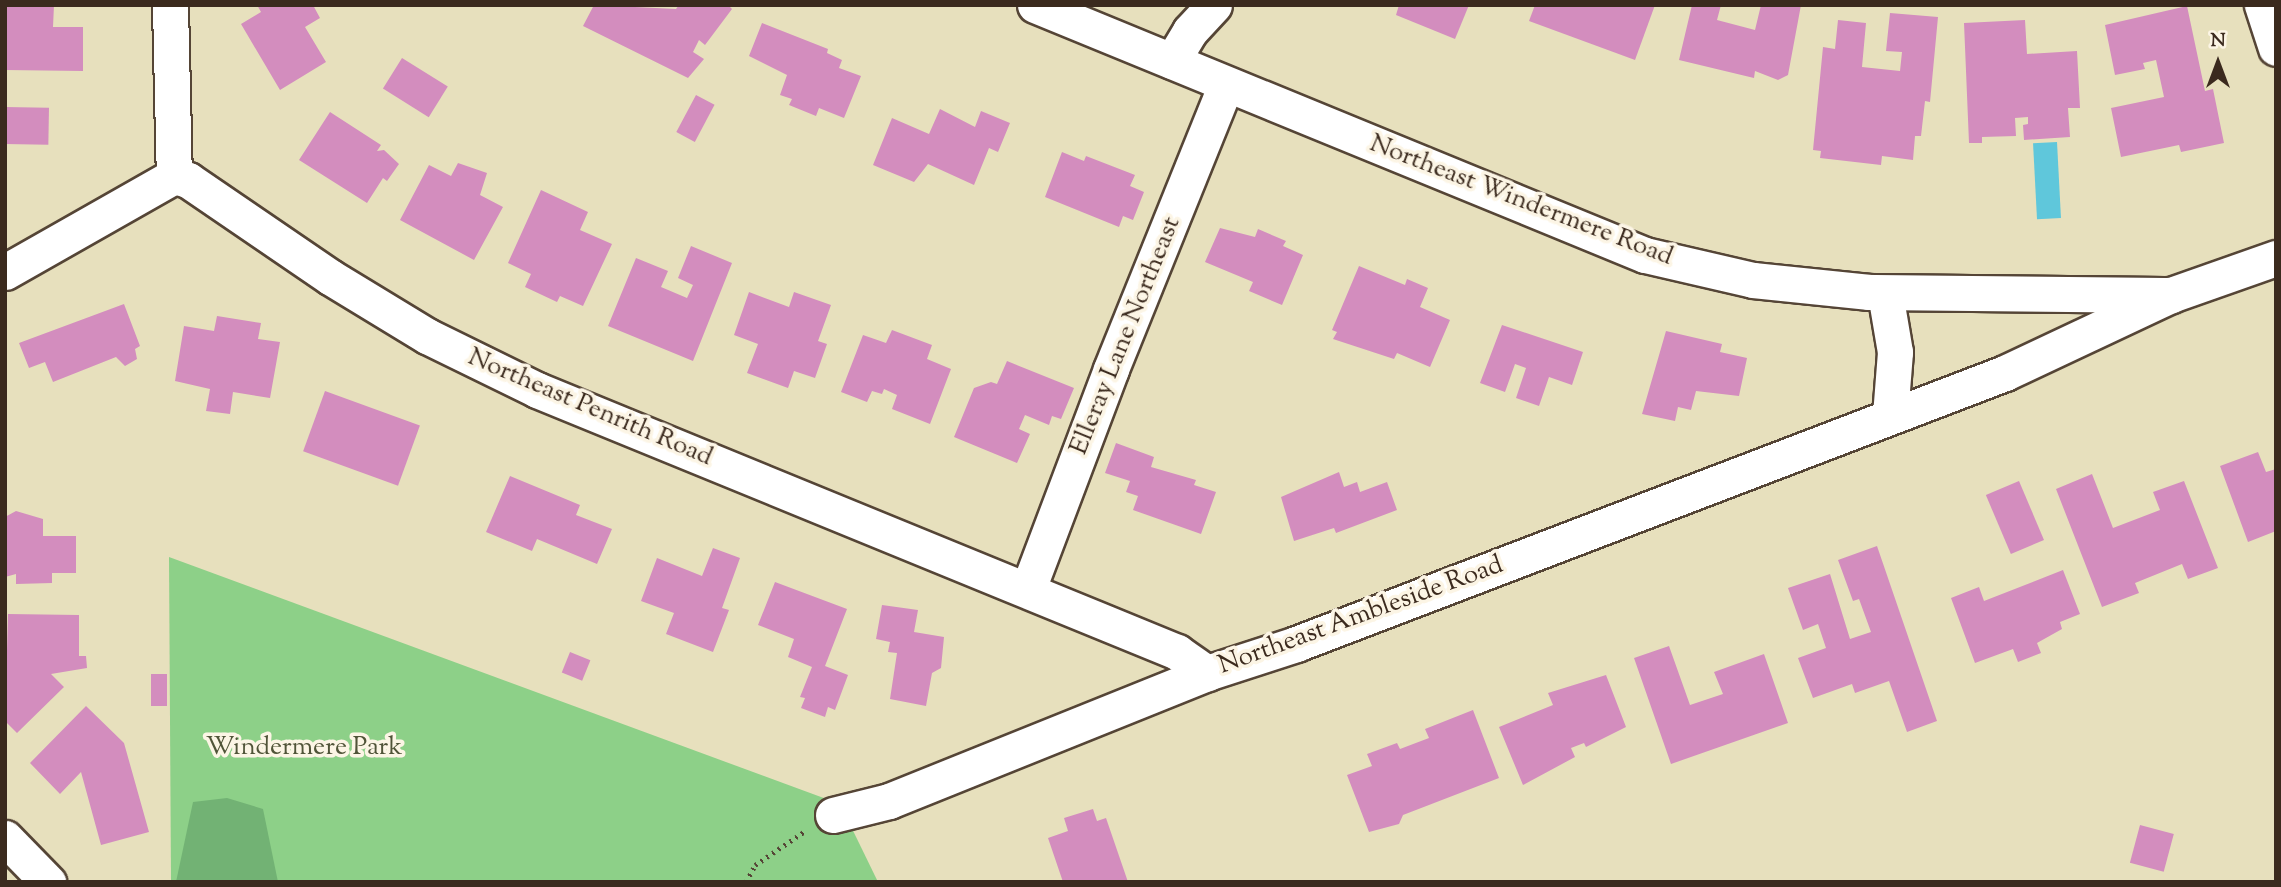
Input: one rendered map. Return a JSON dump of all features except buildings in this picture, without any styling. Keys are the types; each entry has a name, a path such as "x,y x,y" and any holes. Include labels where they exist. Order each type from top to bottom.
{"street":[{"path":"5,272 174,176 170,5"},
{"name":"Northeast Windermere Road","path":"1035,5 1645,255 1754,280 1885,293 2171,295 2276,258"},
{"path":"2262,5 2276,48"},
{"path":"1172,61 1207,8"},
{"name":"Elleray Lane Northeast","path":"1028,589 1226,85"},
{"name":"Northeast Penrith Road","path":"174,176 188,180 330,277 427,336 537,390 1028,589 1177,652 1207,673"},
{"path":"1885,293 1895,352 1890,416"},
{"name":"Northeast Ambleside Road","path":"832,815 889,801 1207,673 1296,644 2005,373 2171,295"},
{"path":"5,838 48,882"}],"path":[{"path":"746,882 755,865 779,845 832,815"}],"green space":[{"name":"Windermere Park","path":"169,557 840,804 878,882 171,882"},
{"path":"227,798 263,809 278,882 176,882 193,802"}],"water":[{"path":"2057,142 2061,218 2037,219 2033,143"}]}
